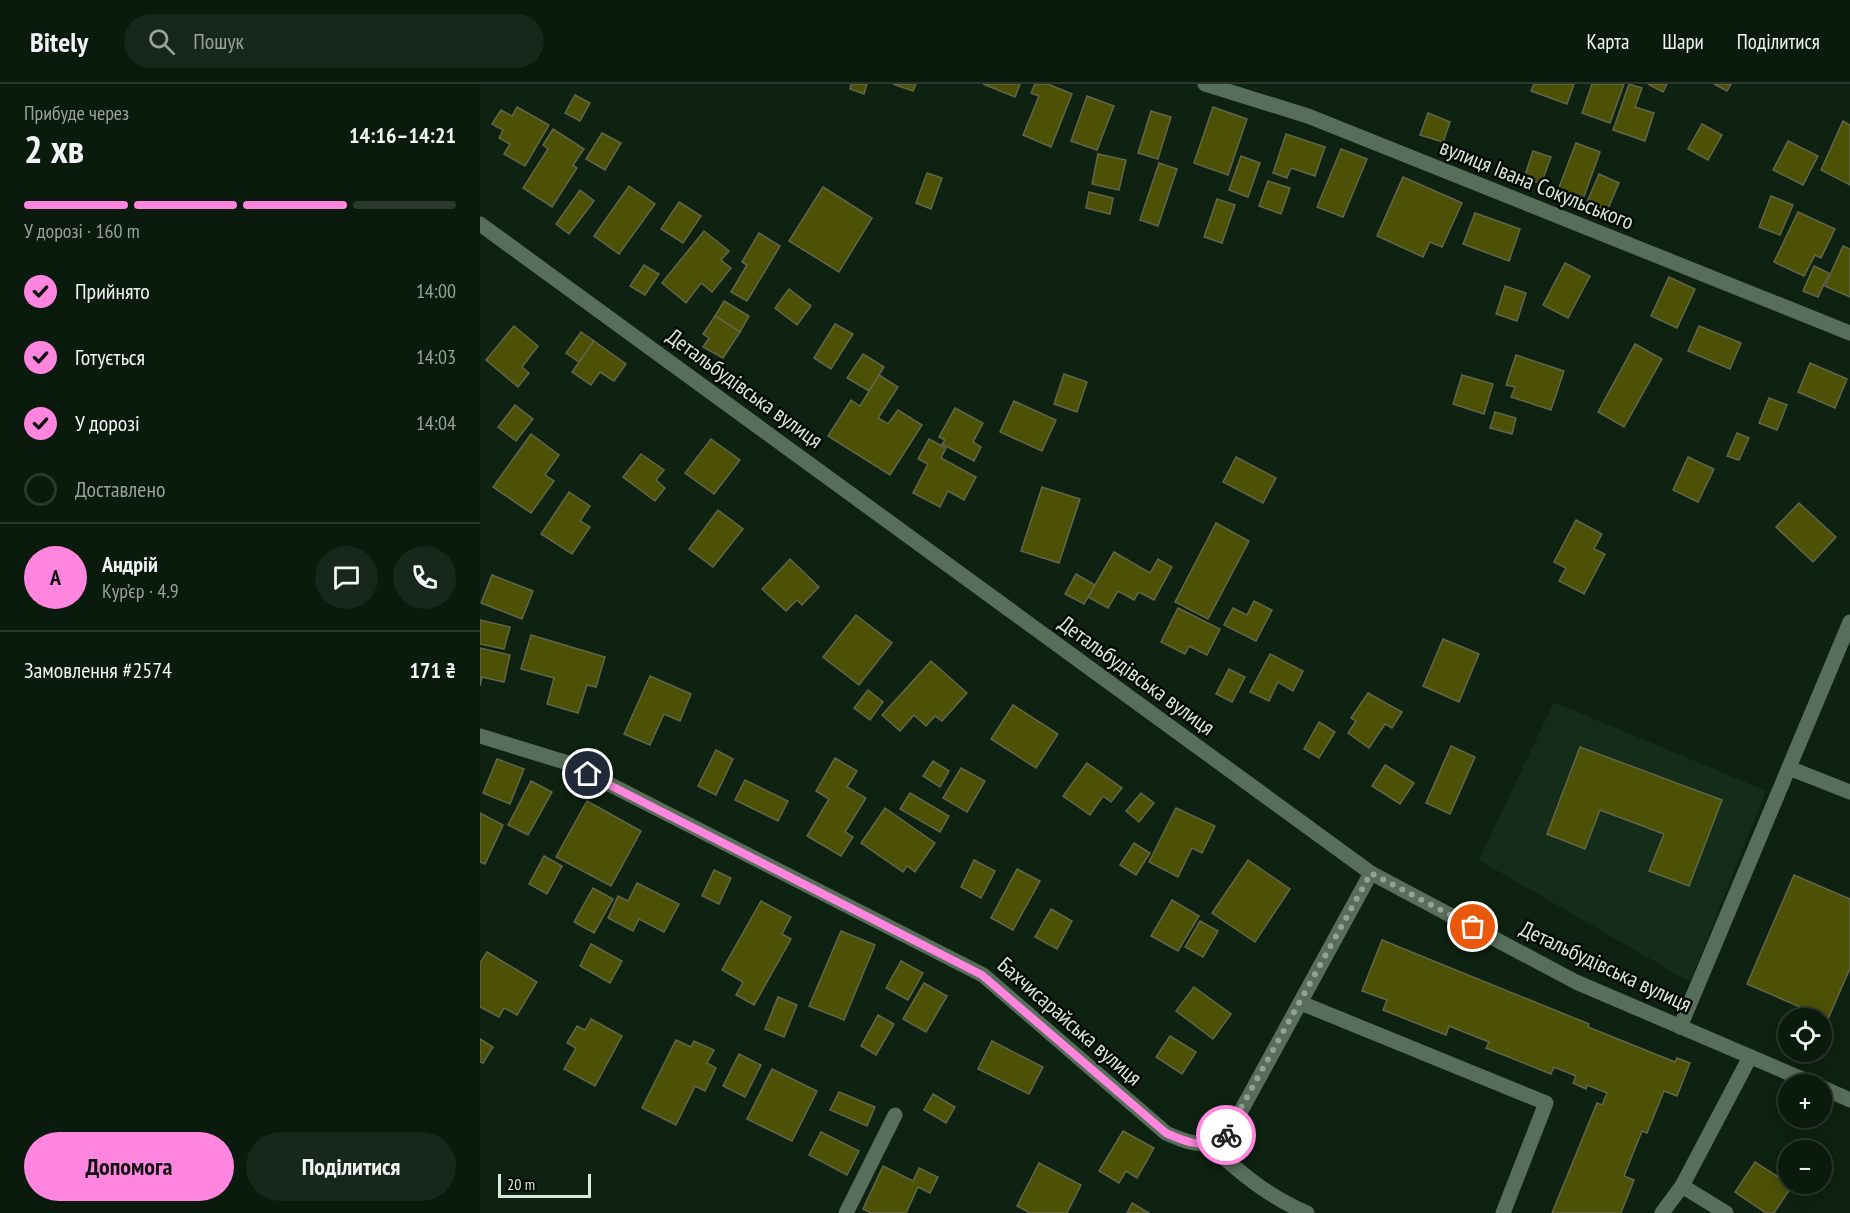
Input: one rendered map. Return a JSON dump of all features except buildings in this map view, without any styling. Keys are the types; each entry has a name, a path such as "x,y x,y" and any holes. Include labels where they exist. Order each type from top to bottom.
{"street":[{"name":"вулиця Івана Сокульського","path":"1205,84 1308,116 1850,333"},
{"name":"Детальбудівська вулиця","path":"480,224 1371,873 1576,982 1790,1074"},
{"path":"1680,1027 1850,622"},
{"name":"Бахчисарайська вулиця","path":"480,736 568,763 982,975 1166,1133 1186,1143 1210,1144"},
{"path":"1789,768 1850,792"},
{"path":"1307,1213 1288,1205 1243,1176 1210,1144 1227,1134 1236,1120 1371,873"},
{"path":"1301,1003 1546,1103 1503,1213"},
{"path":"1662,1213 1682,1186 1750,1057"},
{"path":"1832,1093 1850,1100"},
{"path":"846,1213 895,1115"},
{"path":"1682,1186 1726,1213"}],"shaded area":[{"path":"1554,702 1766,791 1690,982 1479,860"}],"way so far":[{"path":"1226,1135 1258,1081 1371,873 1473,927"}],"route":[{"path":"588,774 982,975 1166,1133 1186,1143 1210,1144 1226,1135"}]}
